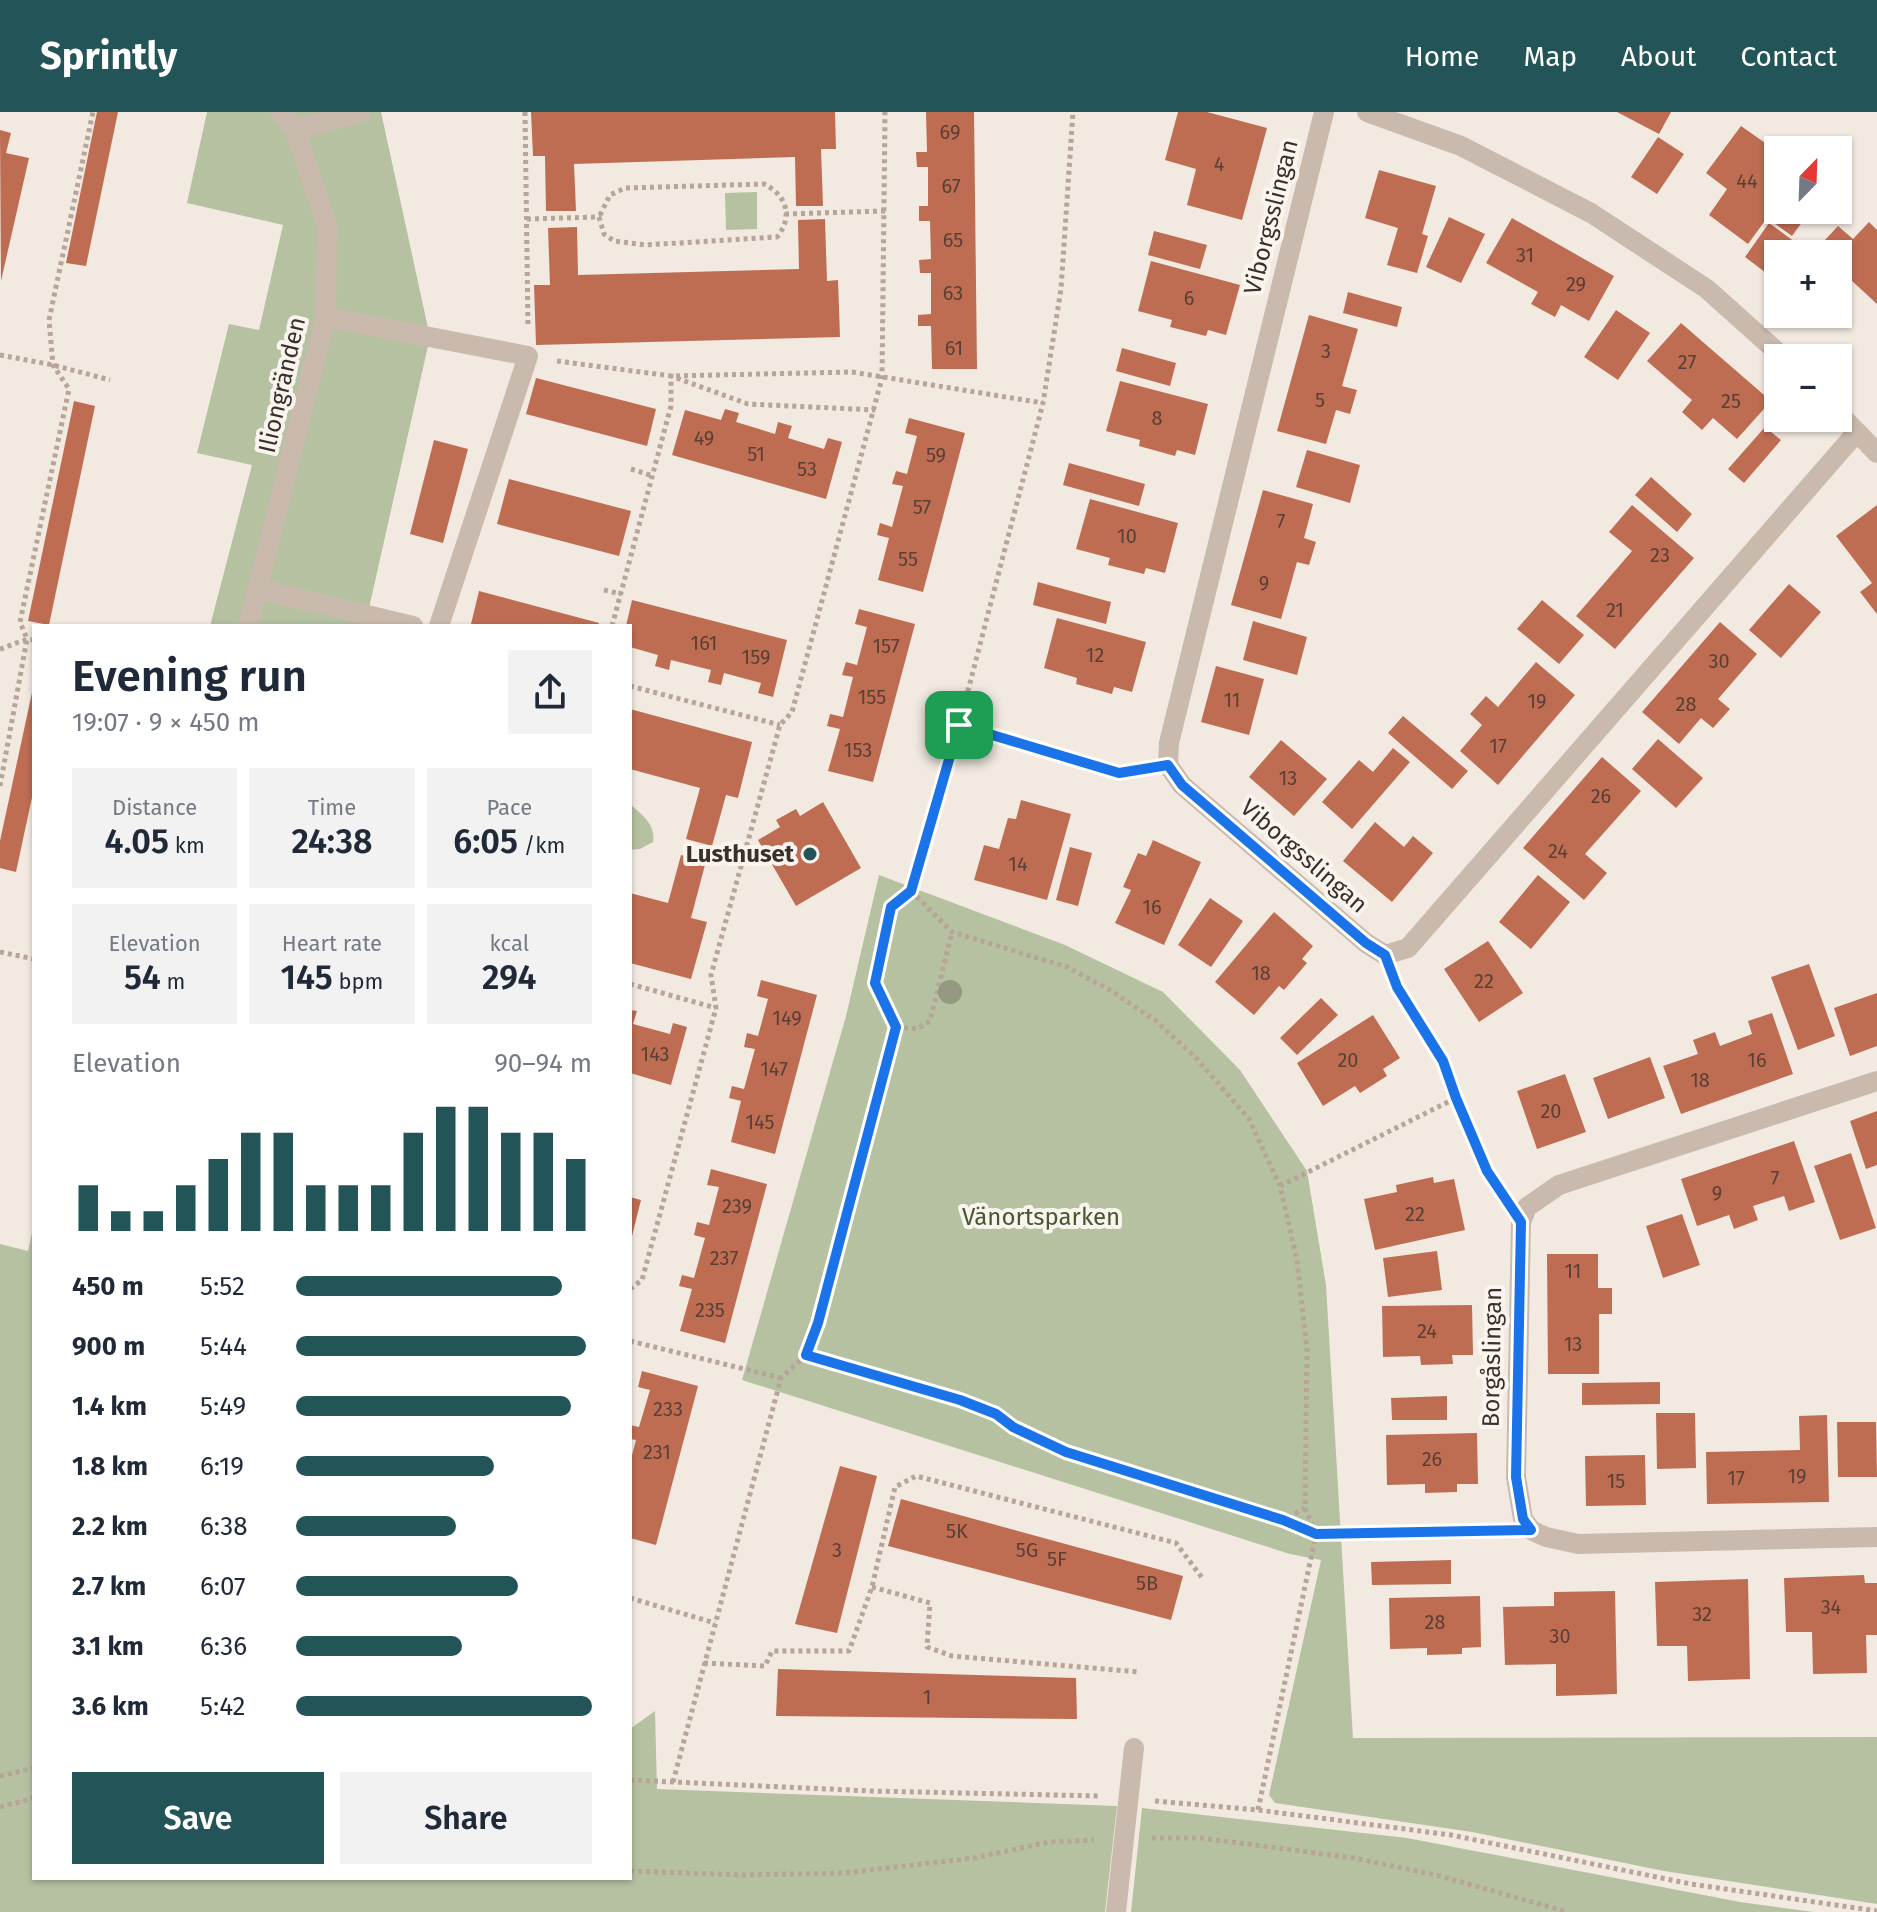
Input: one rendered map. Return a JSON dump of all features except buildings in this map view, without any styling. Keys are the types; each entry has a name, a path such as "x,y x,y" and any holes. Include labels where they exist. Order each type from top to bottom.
{"street":[{"name":"Iliongränden","path":"249,624 326,317 327,226 295,130 281,112"},
{"path":"295,130 361,112"},
{"name":"Viborgsslingan","path":"1324,112 1169,743 1168,765 1182,785 1366,943 1385,955"},
{"path":"1367,112 1461,146 1591,213 1707,289 1768,344"},
{"path":"326,317 528,356 440,624"},
{"path":"1852,427 1877,453"},
{"path":"1385,955 1408,948 1857,432"},
{"path":"258,589 405,624"},
{"path":"1521,1222 1527,1207 1559,1185 1877,1081"},
{"name":"Borgåslingan","path":"1521,1222 1516,1477 1523,1519 1531,1530"},
{"path":"1531,1530 1546,1537 1578,1544 1877,1537"},
{"path":"1116,1912 1134,1748"}],"path":[{"path":"0,786 30,639 20,622 69,389 53,365 49,320 93,112"},
{"path":"525,112 528,356 671,376 852,372 1043,403"},
{"path":"632,1288 642,1280 716,1008 711,975 780,725 792,712 882,378 885,112"},
{"path":"673,1782 781,1378 806,1355 818,1323 896,1027 875,983 891,907 911,891 959,725 1043,403 1061,289 1073,112"},
{"path":"764,184 776,190 785,201 784,229 777,237 645,245 614,241 604,234 599,217 610,195 625,188 764,184"},
{"path":"785,214 885,211"},
{"path":"527,219 599,217"},
{"path":"0,355 110,380"},
{"path":"671,376 748,404 875,410"},
{"path":"613,624 671,406 671,376"},
{"path":"631,469 653,476"},
{"path":"604,590 621,594"},
{"path":"0,649 30,639"},
{"path":"632,687 780,725"},
{"path":"959,725 1119,773 1168,765"},
{"path":"911,891 952,932 1067,967 1110,990 1156,1021 1197,1059 1249,1119 1280,1186 1297,1260 1307,1350 1305,1508 1316,1534 1258,1810"},
{"path":"896,1027 917,1029 930,1021 952,932"},
{"path":"0,952 32,959"},
{"path":"1385,955 1397,987 1443,1061 1487,1171 1521,1222"},
{"path":"632,985 716,1008"},
{"path":"1280,1186 1456,1098"},
{"path":"632,1341 781,1378"},
{"path":"806,1355 960,1400 996,1414 1013,1427 1066,1452 1283,1520 1316,1534 1531,1530"},
{"path":"704,1663 765,1666 772,1651 849,1651 872,1587 895,1487 916,1476 1176,1543 1203,1579"},
{"path":"1283,1520 1305,1508"},
{"path":"872,1587 930,1603 927,1647 952,1656 1139,1672"},
{"path":"632,1599 715,1623"},
{"path":"0,1776 32,1768"},
{"path":"632,1780 1129,1798 1258,1810 1451,1835 1691,1884 1877,1911"},
{"path":"0,1807 32,1799"}],"green space":[{"path":"207,112 381,112 430,337 365,624 211,624 252,465 197,453 229,324 259,330 283,225 187,203"},
{"path":"757,192 757,229 726,230 725,193"},
{"path":"632,806 647,820 652,830 653,842 632,850"},
{"name":"Vänortsparken","path":"879,875 1065,945 1163,992 1240,1070 1307,1171 1326,1285 1353,1738 1877,1737 1877,1904 1664,1871 1472,1832 1275,1803 1269,1795 1321,1560 1290,1554 742,1380 846,1016"},
{"path":"32,1233 32,1880 632,1880 632,1728 655,1711 657,1789 1117,1806 1105,1912 0,1912 0,1244 28,1251"},
{"path":"1142,1808 1407,1838 1740,1902 1814,1912 1131,1912"}],"place":[{"name":"Lusthuset","path":"810,854"}],"route":[{"path":"959,725 1119,773 1168,765 1182,785 1366,943 1385,955 1397,987 1443,1061 1487,1171 1521,1222 1516,1477 1523,1519 1531,1530 1316,1534 1283,1520 1134,1471 1066,1452 1013,1427 996,1414 960,1400 806,1355 818,1323 896,1027 875,983 891,907 911,891 959,725"}]}
